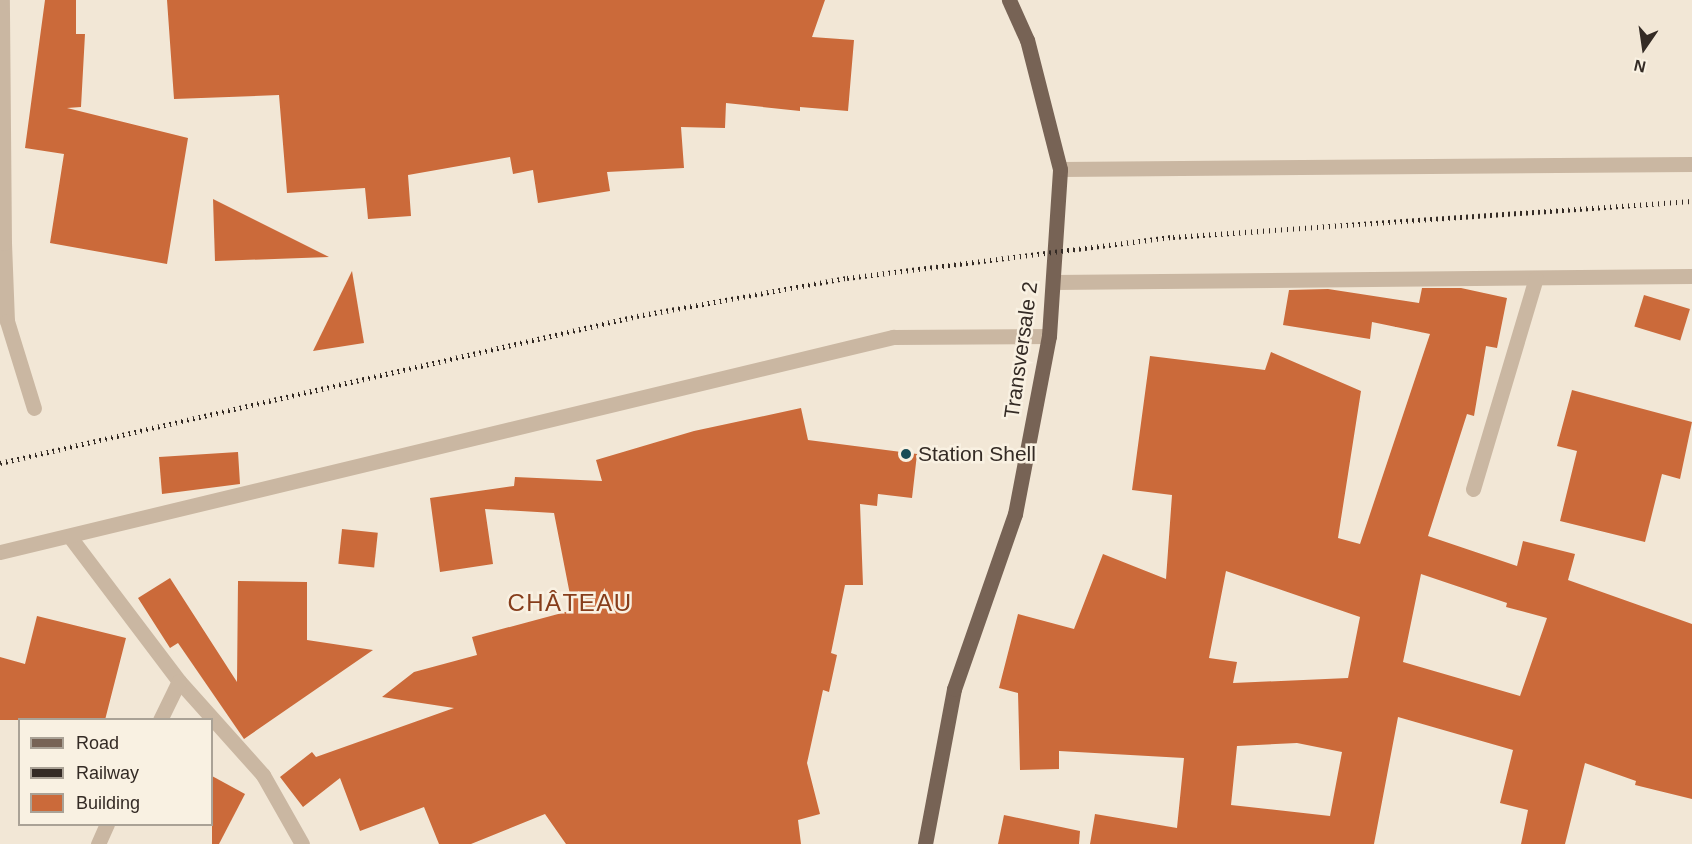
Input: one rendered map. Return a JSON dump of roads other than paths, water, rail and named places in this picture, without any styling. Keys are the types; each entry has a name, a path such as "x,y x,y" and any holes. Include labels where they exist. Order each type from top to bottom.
{"main road":[{"name":"Transversale 2","path":"925,844 954,689 1015,514 1049,336 1060,169 1028,40 1010,0"}],"street":[{"path":"2,0 2,243 7,321 34,408"},
{"path":"1060,169 1692,164"},
{"path":"1053,282 1692,276"},
{"path":"1473,489 1536,278"},
{"path":"0,552 70,537 461,438 893,337 1049,336"},
{"path":"70,537 179,681 212,718"},
{"path":"161,718 179,681"},
{"path":"213,719 263,775 302,844"},
{"path":"98,844 107,826"}],"railway":[{"path":"0,463 637,316 847,278 1173,237 1692,201"}],"place":[{"name":"Station Shell","path":"906,454"}],"district":[{"name":"CHÂTEAU","path":"570,603"}]}
